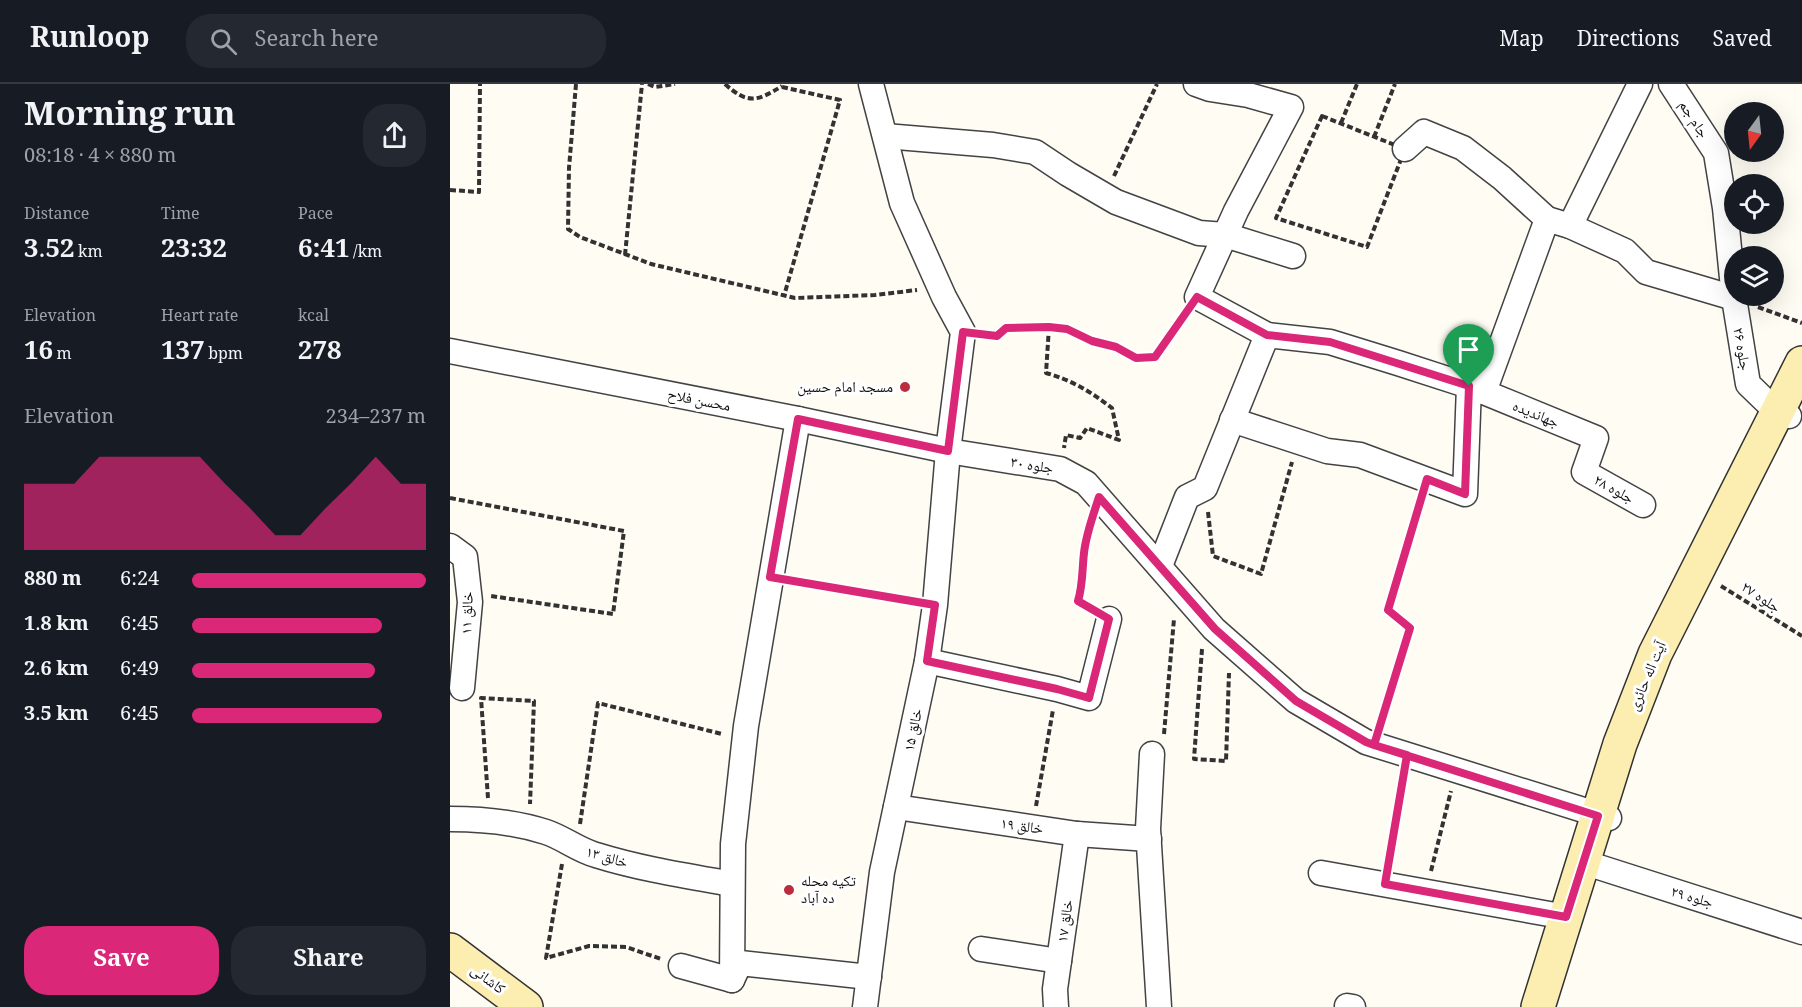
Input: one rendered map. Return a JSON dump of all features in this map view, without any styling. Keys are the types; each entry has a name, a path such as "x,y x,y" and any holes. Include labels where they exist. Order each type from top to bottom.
{"street":[{"path":"871,84 902,203 963,332"},
{"path":"1196,84 1210,89 1248,94 1292,107 1225,235 1197,297"},
{"path":"1570,226 1640,84"},
{"name":"جام جم","path":"1671,84 1716,153 1729,246"},
{"path":"1404,149 1424,132 1463,148 1502,178 1547,219 1570,226 1625,251 1646,272 1724,295"},
{"path":"885,136 993,145 1035,152 1116,202 1199,233 1225,235 1293,256"},
{"path":"1232,420 1328,451 1360,455 1465,494 1477,389 1547,219"},
{"name":"جهاندیده","path":"1197,297 1267,335 1330,342 1477,389 1596,438 1584,472"},
{"name":"جلوه ۲۶","path":"1735,306 1748,384 1790,406"},
{"name":"خالق ۱۵","path":"865,1007 882,872 927,661 935,605 948,451 963,332"},
{"path":"1160,566 1187,497 1205,488 1267,335"},
{"name":"محسن فلاح","path":"450,351 798,419 948,451"},
{"name":"آیت اله حائری","path":"1603,817 1668,653 1708,578 1790,406 1802,363"},
{"name":"آیت اله حائری","path":"1550,1007 1603,817 1620,744 1655,654 1790,406"},
{"path":"732,980 733,844 744,739 798,419"},
{"name":"جلوه ۳۰","path":"948,451 1060,469 1086,483 1204,617 1230,643 1296,701 1366,742 1603,817"},
{"name":"جلوه ۲۸","path":"1584,472 1643,505"},
{"name":"خالق ۱۱","path":"450,546 465,557 470,602 462,688"},
{"path":"927,661 1089,698 1109,619"},
{"path":"1152,754 1148,834 1159,1007"},
{"name":"خالق ۱۹","path":"896,807 1077,834 1148,834"},
{"name":"خالق ۱۳","path":"450,819 490,820 547,832 571,845 668,873 732,884"},
{"name":"خالق ۱۷","path":"1056,1007 1055,989 1077,834"},
{"name":"آیت اله حائری","path":"1538,1007 1566,917 1589,863"},
{"name":"جلوه ۲۹","path":"1589,863 1802,932"},
{"path":"1321,873 1566,917"},
{"path":"981,949 1059,961"},
{"name":"کاشانی","path":"450,950 503,1004"},
{"path":"732,980 740,963 869,977"},
{"path":"681,966 732,980"},
{"name":"کاشانی","path":"450,972 503,1004"}],"path":[{"path":"450,190 479,192 480,84"},
{"path":"576,84 569,168 568,229 580,237 651,264 795,298 875,295 940,287"},
{"path":"625,255 642,84"},
{"path":"648,84 654,87 675,84"},
{"path":"725,84 737,95 748,100 764,96 782,85 840,100 784,296"},
{"path":"1105,196 1157,84"},
{"path":"1341,123 1357,84"},
{"path":"1374,137 1395,84"},
{"path":"1322,116 1341,123 1404,149 1367,247 1276,218 1322,116"},
{"path":"963,332 997,336 1006,328 1067,329 1092,341 1116,347 1136,358 1155,357 1197,297"},
{"path":"1756,306 1802,323"},
{"path":"1049,327 1046,374 1065,378 1088,390 1112,408 1119,440 1087,428 1080,438 1066,435 1060,469"},
{"path":"1205,488 1213,556 1261,574 1297,441"},
{"path":"1374,745 1410,628 1388,610 1427,479"},
{"path":"1099,497 1087,536 1082,588 1078,601 1109,619"},
{"path":"450,498 624,531 613,614 469,593"},
{"path":"770,577 935,605"},
{"name":"جلوه ۲۷","path":"1708,578 1802,636"},
{"path":"1152,754 1163,751 1178,586"},
{"path":"1204,617 1194,759 1226,761 1230,643"},
{"path":"1032,827 1057,689"},
{"path":"490,820 481,698 534,701 529,828"},
{"path":"681,966 626,947 589,946 546,958 571,845 597,703 744,739"},
{"path":"1385,884 1407,755"},
{"path":"1425,892 1456,771"}],"place":[{"name":"مسجد امام حسین","path":"905,387"},
{"name":"تکیه محله ده آباد","path":"789,890"}],"route":[{"path":"1469,386 1330,342 1267,335 1197,297 1155,357 1136,358 1116,347 1092,341 1067,329 1006,328 997,336 963,332 948,451 798,419 770,577 935,605 927,661 1089,698 1109,619 1078,601 1082,588 1084,554 1089,527 1099,497 1215,629 1296,701 1366,742 1374,745 1598,816 1566,917 1385,884 1407,755 1374,745 1410,628 1388,610 1427,479 1465,494 1469,386"}]}
